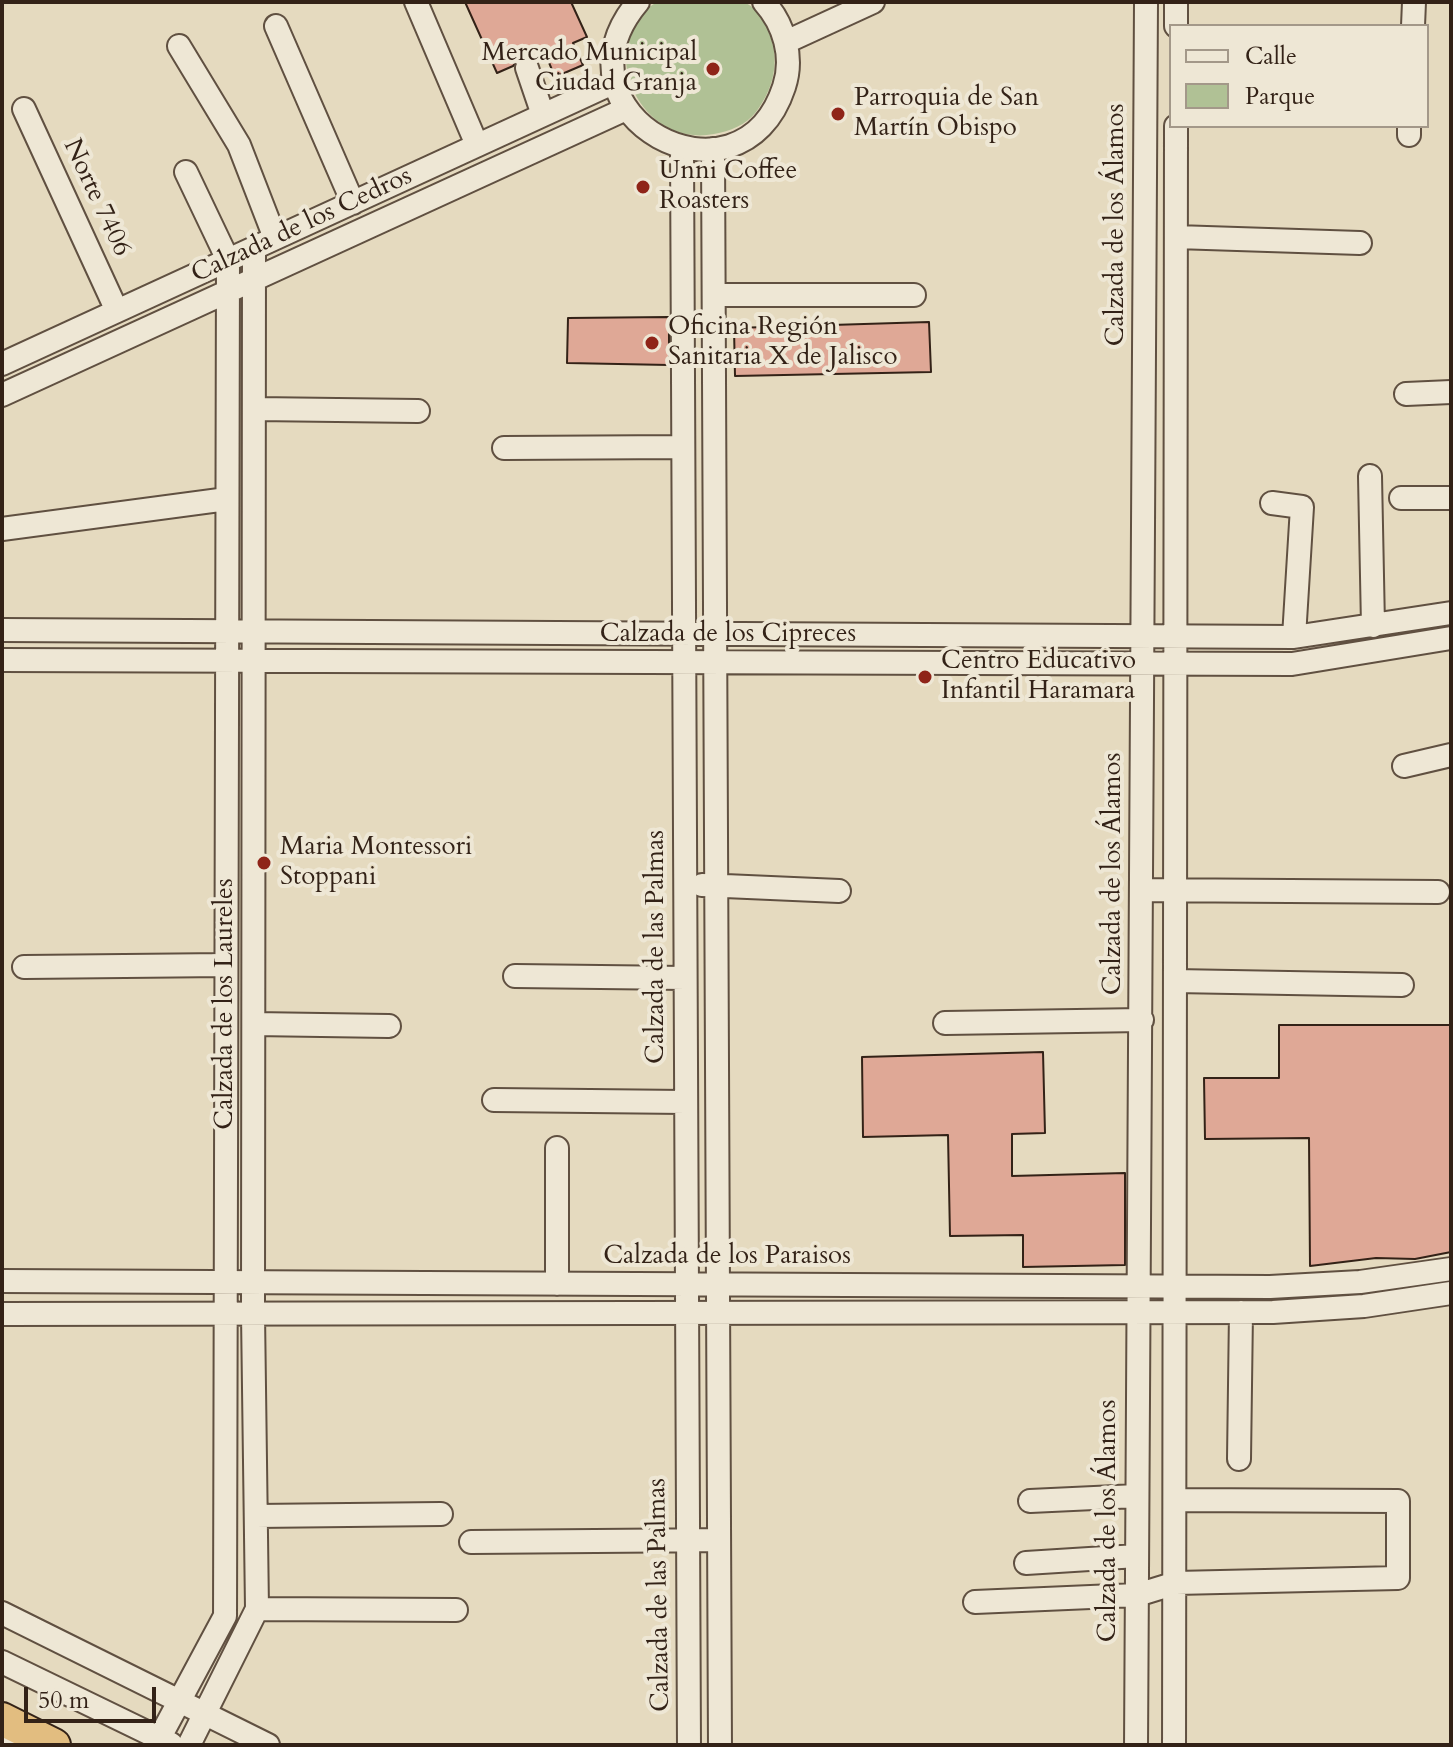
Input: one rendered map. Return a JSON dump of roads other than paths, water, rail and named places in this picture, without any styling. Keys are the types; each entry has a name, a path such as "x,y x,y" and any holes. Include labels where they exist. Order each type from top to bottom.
{"highway":[{"path":"2,1719 54,1745"}],"street":[{"path":"416,2 477,145"},
{"path":"638,2 628,13 615,46 615,82 626,109 644,130 682,148 713,149 733,144 767,120 786,83 786,42 774,5"},
{"path":"786,42 873,2"},
{"name":"Calzada de los Álamos","path":"1136,1745 1146,2"},
{"path":"1176,2 1176,24"},
{"path":"1413,24 1414,2"},
{"path":"276,26 353,203"},
{"path":"179,46 239,145 275,238"},
{"path":"527,68 543,115"},
{"name":"Calzada de los Cedros","path":"2,364 615,82"},
{"name":"Norte 7406","path":"24,109 117,311"},
{"name":"Calzada de los Cedros","path":"2,395 626,109"},
{"path":"1174,1745 1176,128"},
{"name":"Calzada de las Palmas","path":"682,148 689,1745"},
{"path":"713,149 720,1745"},
{"path":"186,172 228,260"},
{"path":"1176,237 1360,243"},
{"name":"Calzada de los Laureles","path":"189,1745 257,1609 253,1314 254,248"},
{"name":"Calzada de los Laureles","path":"166,1742 179,1701 225,1616 228,260"},
{"path":"1145,267 1175,263"},
{"path":"714,295 914,295"},
{"path":"142,300 158,324"},
{"path":"1406,394 1451,392"},
{"path":"256,409 418,411"},
{"path":"504,448 683,447"},
{"path":"227,462 256,462"},
{"path":"1370,476 1373,626"},
{"path":"1401,498 1451,498"},
{"path":"2,529 227,499"},
{"path":"1272,503 1302,507 1294,637"},
{"name":"Calzada de los Cipreces","path":"2,630 1294,637 1451,613"},
{"name":"Calzada de los Cipreces","path":"2,660 1292,664 1451,638"},
{"path":"1404,766 1451,755"},
{"path":"685,886 839,891"},
{"path":"1141,890 1438,892"},
{"path":"24,967 225,965"},
{"path":"515,976 685,978"},
{"path":"1175,981 1402,985"},
{"path":"945,1023 1142,1020"},
{"path":"254,1024 389,1026"},
{"path":"224,1066 254,1064"},
{"path":"494,1100 685,1102"},
{"path":"557,1148 557,1284"},
{"name":"Calzada de los Paraisos","path":"2,1281 1270,1287 1360,1282 1451,1269"},
{"path":"1360,1282 1364,1306"},
{"path":"2,1314 1241,1312 1364,1306 1451,1293"},
{"path":"1239,1459 1241,1312"},
{"path":"1030,1501 1137,1496"},
{"path":"975,1602 1137,1595 1176,1583 1398,1578 1398,1501 1175,1500"},
{"path":"256,1516 441,1514"},
{"path":"471,1542 719,1540"},
{"path":"1026,1563 1137,1556"},
{"path":"257,1609 456,1610"},
{"path":"2,1613 268,1745"},
{"path":"2,1662 166,1742"}],"place":[{"name":"Mercado Municipal Ciudad Granja","path":"713,69"},
{"name":"Parroquia de San Martín Obispo","path":"838,114"},
{"name":"Unni Coffee Roasters","path":"643,187"},
{"name":"Oficina Región Sanitaria X de Jalisco","path":"652,343"},
{"name":"Centro Educativo Infantil Haramara","path":"925,677"},
{"name":"Maria Montessori Stoppani","path":"264,863"}]}
